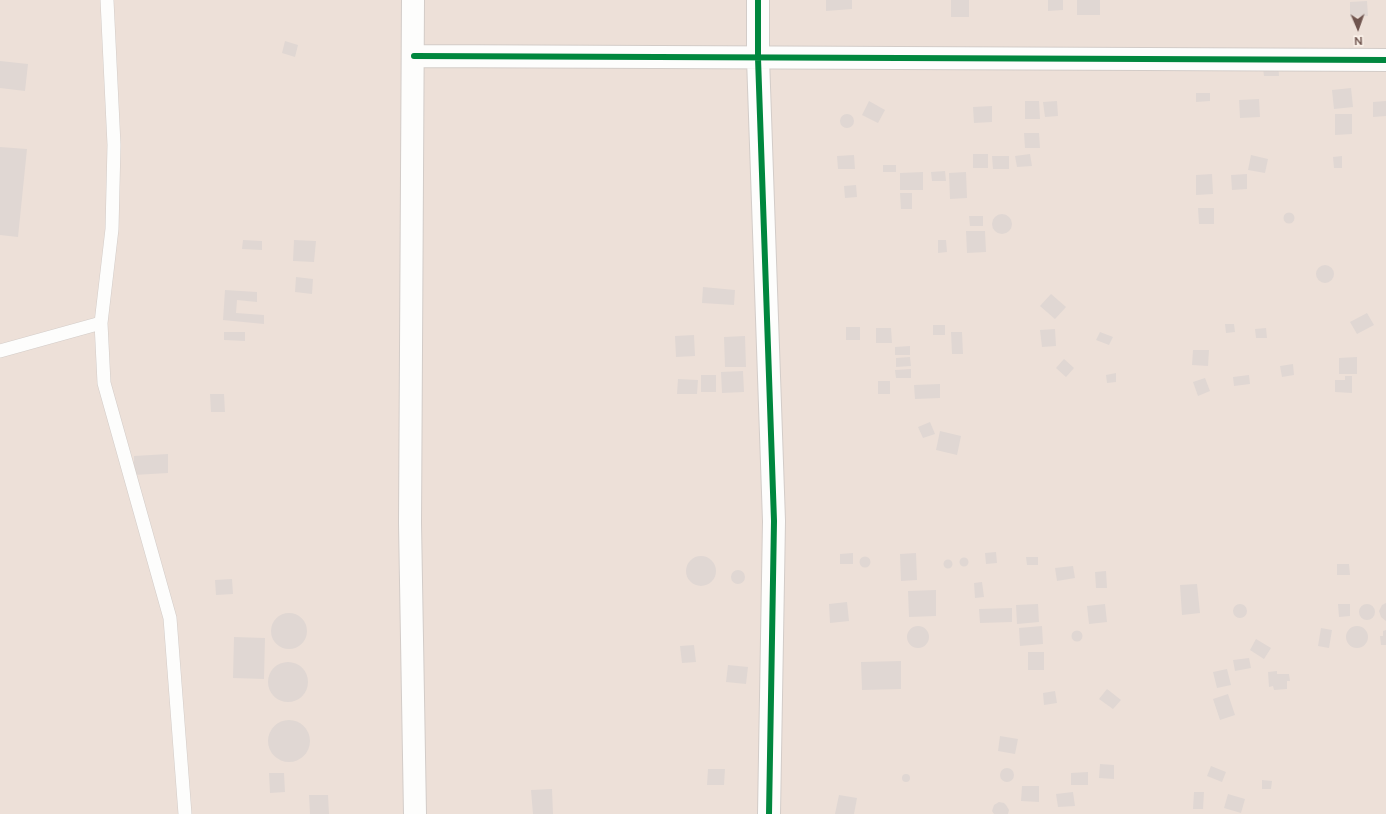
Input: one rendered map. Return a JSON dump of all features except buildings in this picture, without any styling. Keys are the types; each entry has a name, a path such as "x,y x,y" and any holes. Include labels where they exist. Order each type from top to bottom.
{"street":[{"path":"413,0 414,56 410,523 415,814"},
{"path":"758,0 758,58 774,521 769,814"},
{"path":"414,56 1386,60"}],"lane":[{"path":"107,0 114,153 112,229 101,323 104,383 170,618 185,814"},
{"path":"0,351 101,323"}],"shaded area":[{"path":"0,0 1386,0 1386,814 0,814"}],"cycle path":[{"path":"758,0 758,58 774,521 769,814"},
{"path":"414,56 1386,60"}]}
